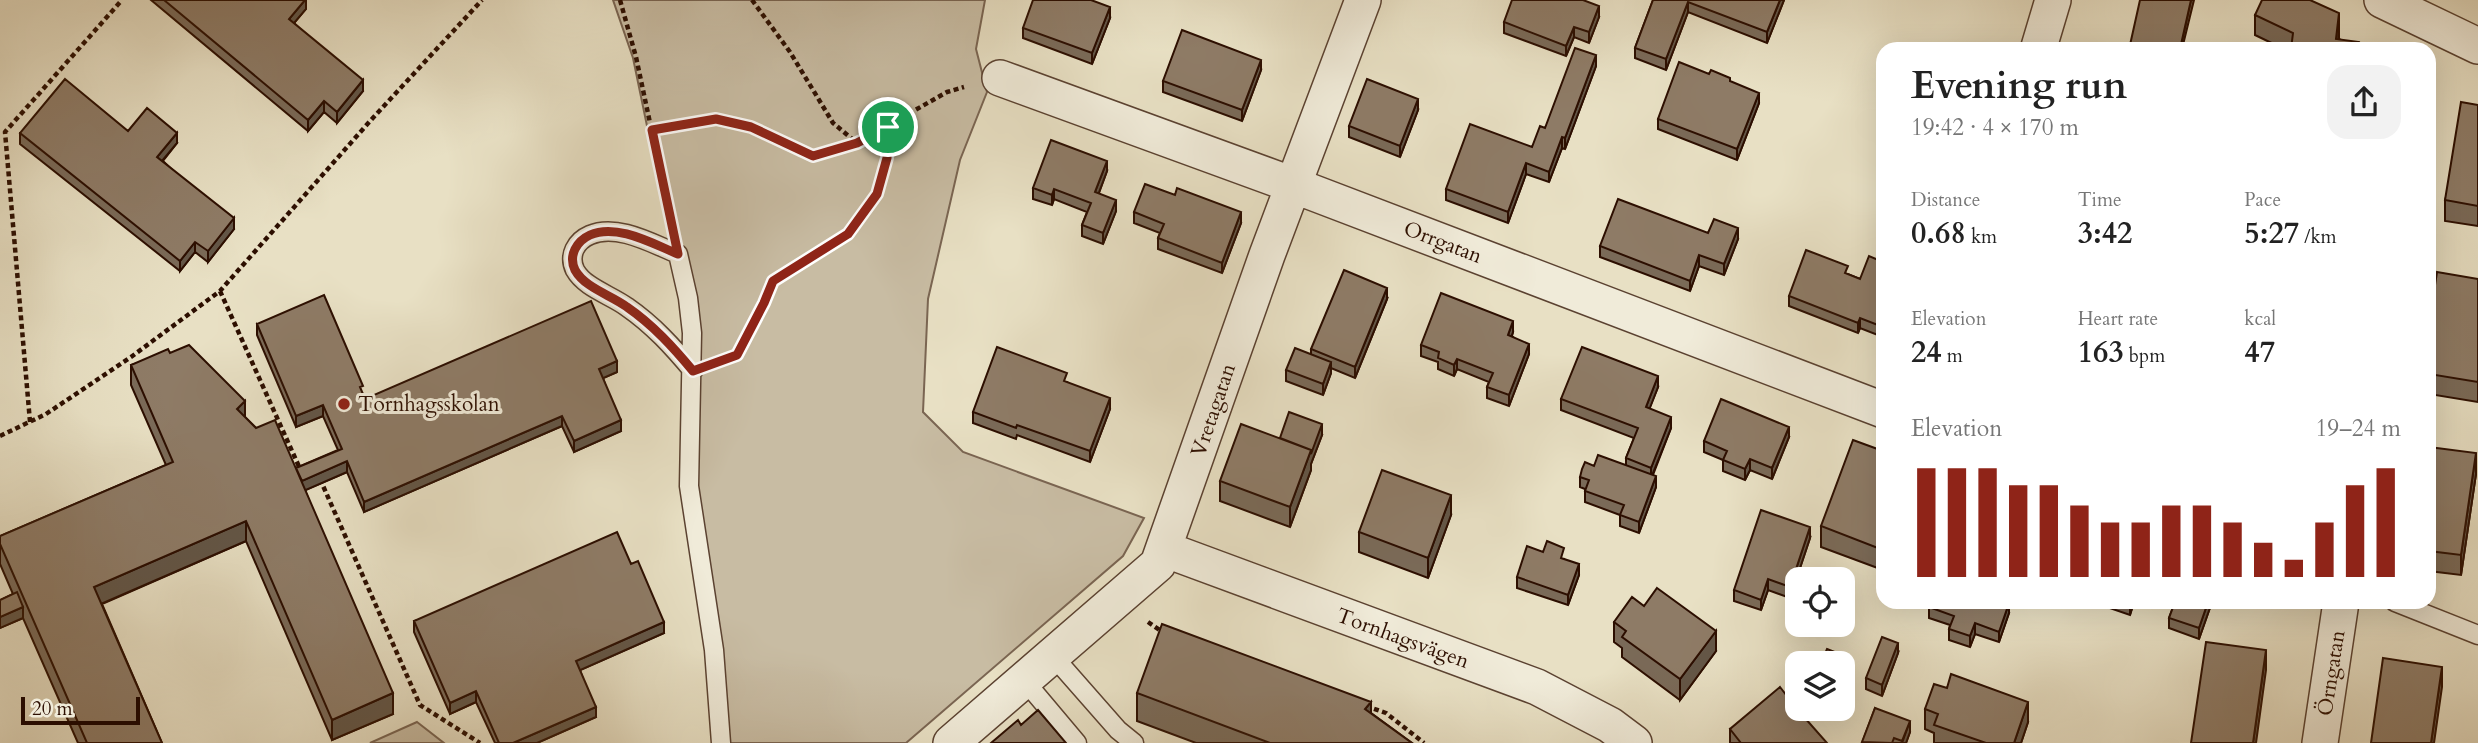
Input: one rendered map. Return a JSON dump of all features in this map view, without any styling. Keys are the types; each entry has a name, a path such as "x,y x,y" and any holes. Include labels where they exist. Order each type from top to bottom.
{"street":[{"name":"Vretagatan","path":"951,743 1158,564 1293,185 1363,0"},
{"path":"2040,42 2053,0"},
{"path":"2382,0 2478,47"},
{"name":"Orrgatan","path":"1000,78 1293,185 1876,407"},
{"name":"Tornhagsvägen","path":"1164,549 1537,687 1610,725 1634,743"},
{"name":"Örngatan","path":"2320,743 2340,609"}],"lane":[{"path":"693,371 650,325 580,277 572,257 575,246 584,238 595,233 613,232 644,239 678,254 688,298 692,333 693,371 690,486 714,650 721,743"},
{"path":"2413,609 2478,635"},
{"path":"1053,656 1118,730 1134,743"},
{"path":"1024,680 1077,743"}],"path":[{"path":"30,422 5,132 122,0"},
{"path":"0,436 46,414 131,358 220,290 482,0"},
{"path":"620,0 636,57 678,254"},
{"path":"751,0 790,52 833,123 857,143"},
{"path":"652,130 716,119 751,127 813,156 857,143 947,92 1000,78"},
{"path":"693,371 737,355 773,281 848,234 877,194 887,158 888,127"},
{"path":"220,290 304,476"},
{"path":"316,470 420,705 480,743"},
{"path":"1116,601 1174,639"},
{"path":"1361,704 1386,713 1424,743"}],"shaded area":[{"path":"613,0 985,0 976,49 987,92 960,160 928,299 923,412 963,452 1144,518 1123,556 906,743 716,743 687,445 686,315 633,58"},
{"path":"417,722 444,743 370,743"}],"building":[{"path":"164,0 305,0 289,19 363,80 337,112 324,101 308,120"},
{"path":"1033,0 1091,0 1110,7 1092,53 1023,28"},
{"path":"1512,0 1583,0 1599,6 1589,32 1574,27 1566,46 1504,22"},
{"path":"1653,0 1780,0 1767,32 1688,2 1666,59 1635,48"},
{"path":"2140,0 2191,0 2182,42 2131,42"},
{"path":"2262,0 2310,0 2339,13 2336,39 2359,42 2292,42 2293,33 2255,15"},
{"path":"1182,30 1261,60 1242,110 1163,81"},
{"path":"1575,48 1596,55 1565,138 1562,137 1549,172 1526,163 1508,212 1446,189 1470,124 1532,147 1540,126 1545,128"},
{"path":"1679,62 1709,74 1711,70 1759,93 1737,149 1658,119"},
{"path":"65,79 128,131 147,108 177,133 157,157 234,218 208,251 195,242 180,261 20,133"},
{"path":"1367,79 1418,99 1400,146 1349,126"},
{"path":"2461,102 2478,105 2478,206 2445,200"},
{"path":"1051,140 1107,161 1095,192 1116,200 1103,233 1082,225 1091,203 1054,189 1052,195 1033,188"},
{"path":"1145,184 1175,195 1177,188 1241,212 1222,263 1158,238 1164,224 1134,212"},
{"path":"1618,199 1708,233 1714,219 1738,228 1724,264 1699,255 1690,281 1600,246"},
{"path":"1806,250 1848,266 1845,273 1860,279 1869,256 1876,259 1876,324 1860,318 1858,323 1789,296"},
{"path":"1344,270 1387,288 1355,367 1311,349"},
{"path":"2437,272 2478,279 2478,382 2436,375"},
{"path":"1441,293 1513,321 1508,335 1529,344 1509,395 1487,387 1493,373 1457,359 1454,365 1438,358 1439,352 1421,345"},
{"path":"324,295 363,386 360,387 365,399 591,301 617,361 599,369 621,420 574,441 562,416 364,502 347,461 302,481 296,468 342,449 323,405 296,416 257,324"},
{"path":"189,345 245,401 237,409 256,428 275,420 393,693 332,720 246,521 94,587 162,743 87,743 0,544 0,536 173,462 131,365 168,349 170,353"},
{"path":"997,347 1067,373 1064,381 1110,398 1090,451 973,412"},
{"path":"1582,347 1658,376 1646,407 1671,417 1651,468 1626,458 1638,428 1561,399"},
{"path":"1295,348 1331,362 1323,384 1286,370"},
{"path":"1721,399 1789,427 1772,468 1750,459 1745,469 1723,460 1727,451 1704,441"},
{"path":"1289,412 1322,424 1311,454 1311,450 1280,438"},
{"path":"1241,424 1311,450 1290,507 1220,481"},
{"path":"1853,440 1876,448 1876,547 1821,526"},
{"path":"2436,448 2476,453 2461,555 2436,552"},
{"path":"1598,455 1656,476 1639,522 1620,515 1624,505 1585,491 1589,480 1580,477 1582,469 1585,462 1594,466"},
{"path":"1382,470 1451,495 1428,558 1359,532"},
{"path":"1761,510 1810,527 1797,567 1785,567 1785,585 1768,579 1761,600 1734,590"},
{"path":"617,532 631,564 638,561 664,622 576,661 596,707 513,743 499,743 476,691 450,703 414,621"},
{"path":"1547,541 1564,548 1561,558 1579,564 1568,595 1517,577 1527,546 1543,552"},
{"path":"1657,588 1716,631 1680,679 1622,637 1626,631 1614,622 1632,597 1644,606"},
{"path":"17,592 23,607 0,617 0,600"},
{"path":"1935,609 2007,609 1999,632 1975,623 1970,636 1949,629 1954,616"},
{"path":"2172,609 2206,609 2199,628 2169,618"},
{"path":"1162,624 1371,702 1365,709 1412,743 1270,743 1137,693"},
{"path":"1882,637 1898,643 1882,685 1866,678"},
{"path":"2206,642 2266,650 2253,743 2191,743"},
{"path":"2383,658 2442,667 2431,743 2371,743"},
{"path":"1951,674 2028,702 2014,743 1986,743 1934,725 1938,714 1925,709 1934,684 1947,688"},
{"path":"1780,687 1785,693 1785,721 1808,721 1827,743 1741,743 1730,729"},
{"path":"1875,708 1910,721 1902,741 1894,738 1892,743 1862,742"},
{"path":"1038,710 1066,743 991,743 1018,720 1021,725"}],"place":[{"name":"Tornhagsskolan","path":"344,404"}],"route":[{"path":"716,119 751,127 813,156 857,143 888,127 887,158 877,194 848,234 773,281 737,355 693,371 650,325 580,277 574,267 572,257 575,246 595,233 613,232 644,239 678,254 652,130 716,119"}]}
